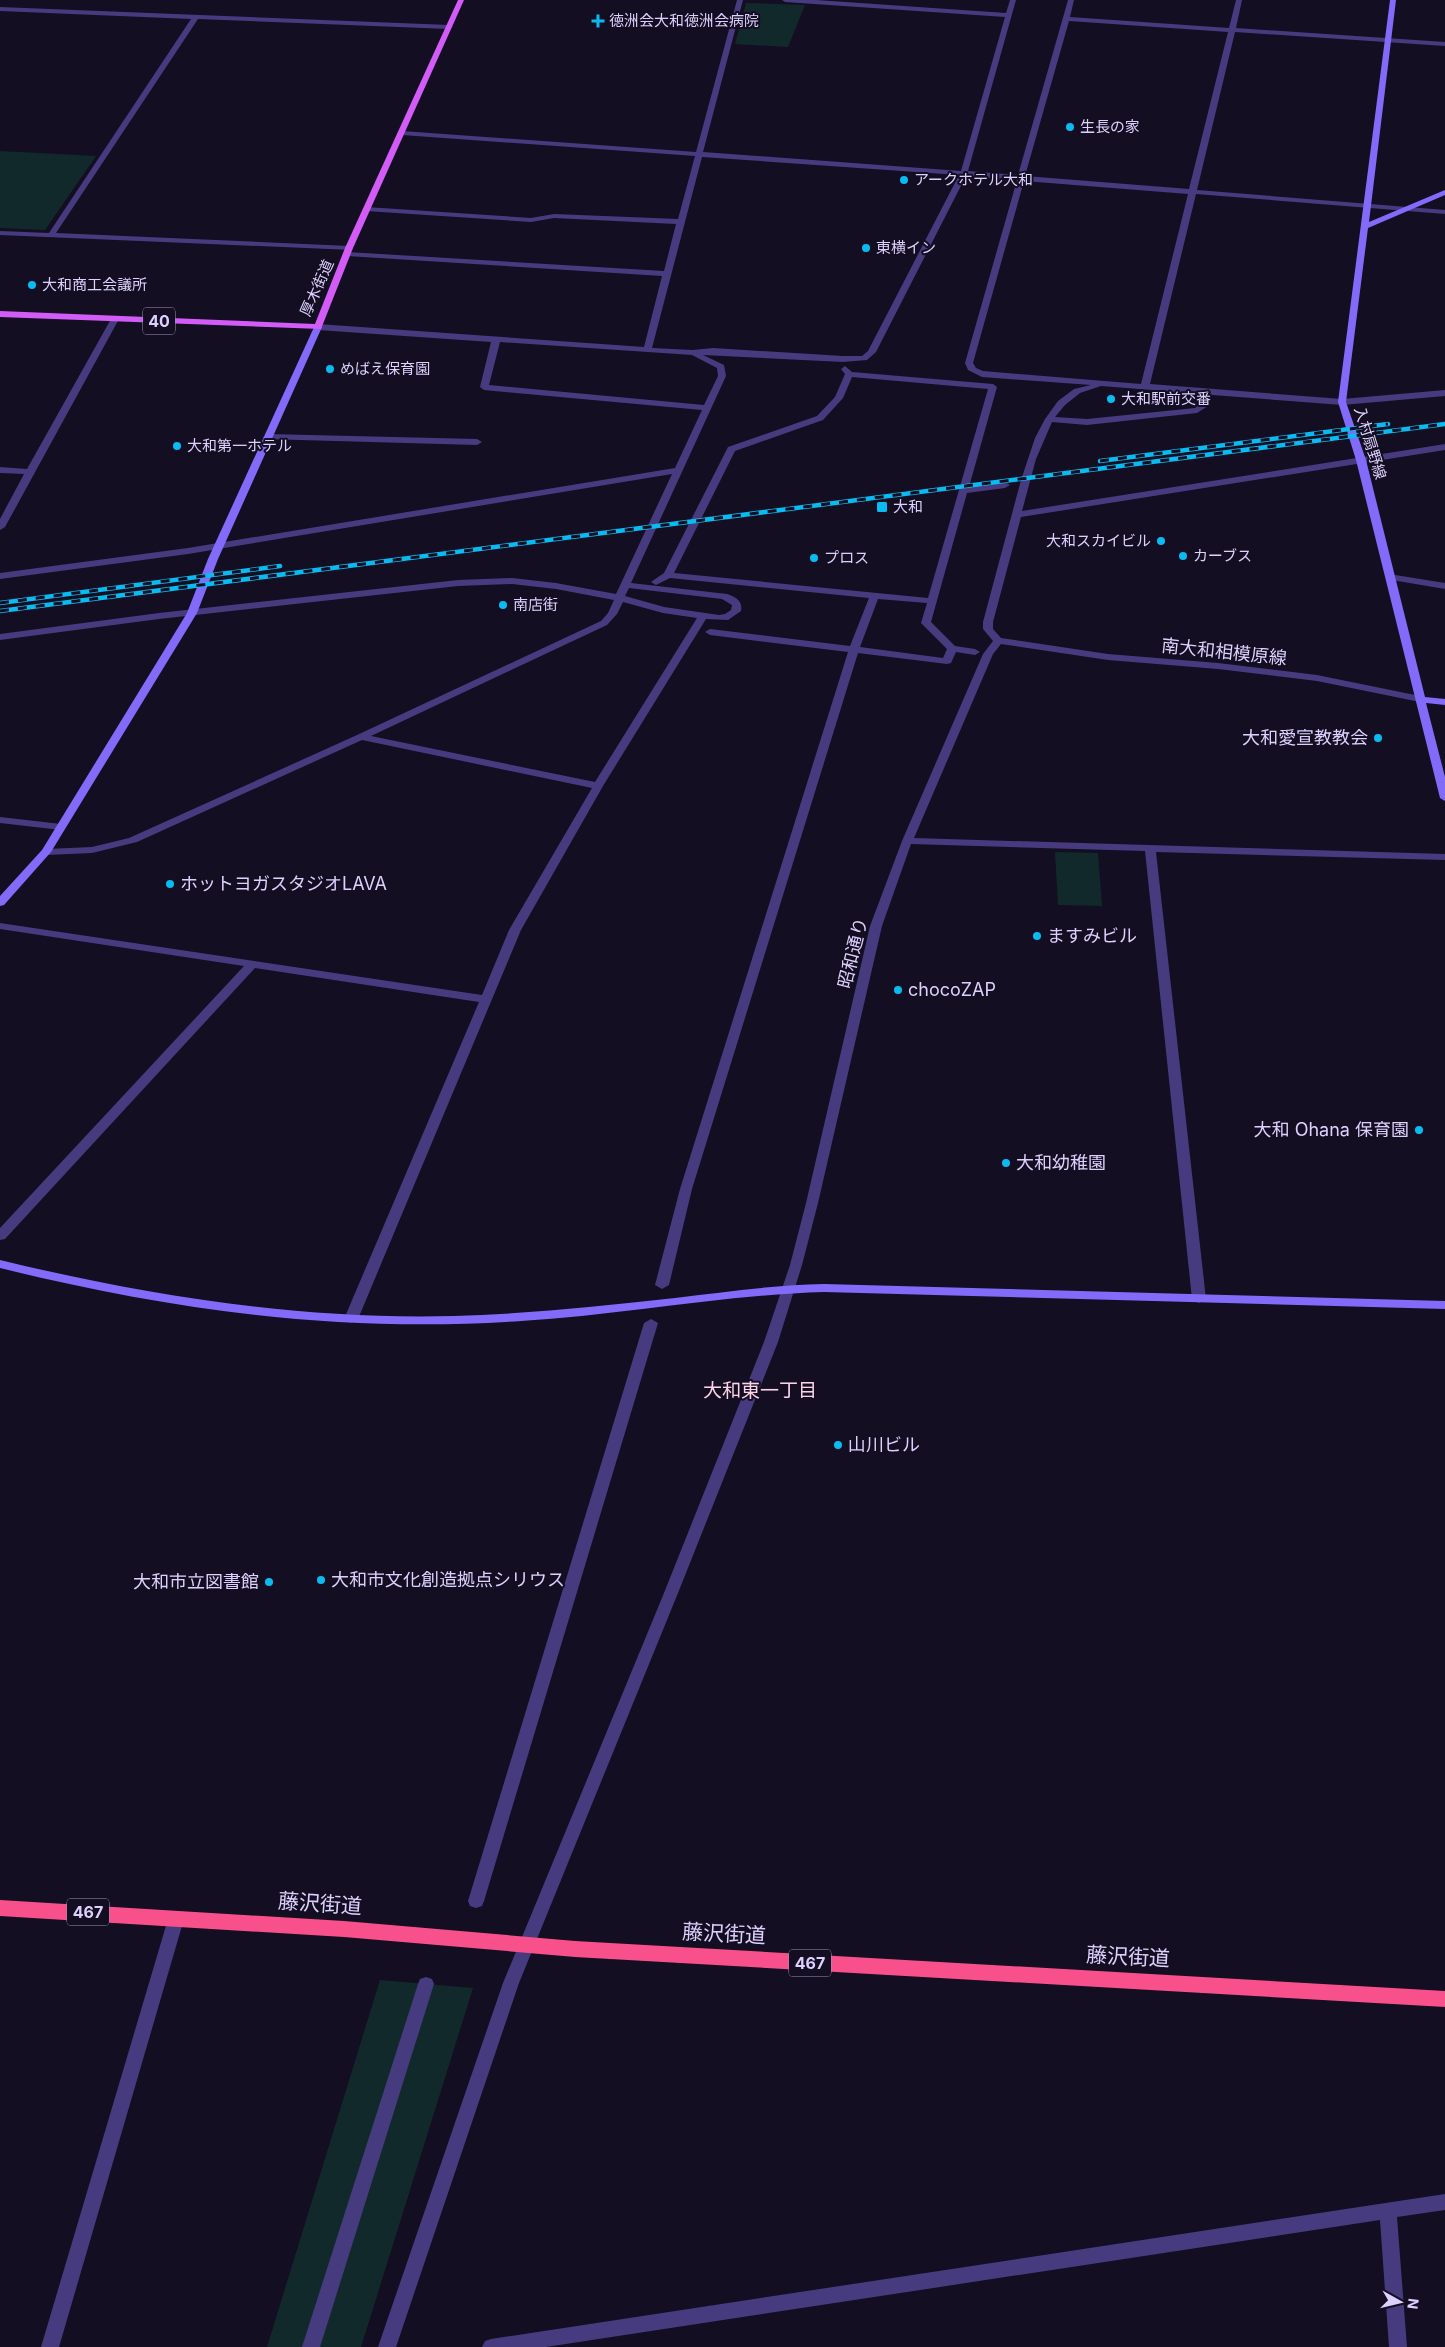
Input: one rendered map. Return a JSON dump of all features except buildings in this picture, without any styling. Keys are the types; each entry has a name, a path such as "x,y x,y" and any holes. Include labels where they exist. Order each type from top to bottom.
{"highway":[{"name":"藤沢街道","path":"0,1908 344,1929 526,1946 1445,1999"}],"main road":[{"name":"厚木街道","path":"0,314 318,327 366,209 402,133 460,0"}],"street":[{"path":"647,350 740,0"},
{"path":"785,0 1008,15"},
{"path":"0,904 46,852 192,613 219,546 318,327 693,353 713,351 850,359 864,358 869,355 964,173 1013,0"},
{"path":"1071,0 969,363 972,370 982,374 1108,385 1342,402 1445,393"},
{"path":"1145,387 1239,0"},
{"name":"入村扇野線","path":"1393,0 1366,226 1342,402 1362,460 1389,577 1445,798"},
{"path":"0,9 449,27"},
{"path":"51,235 195,18"},
{"path":"1066,19 1445,44"},
{"path":"402,133 964,173 1445,212"},
{"path":"1366,226 1445,192"},
{"path":"366,209 531,220 554,216 681,222"},
{"path":"0,233 348,251 666,274"},
{"path":"0,527 115,319"},
{"path":"496,340 484,387 706,408"},
{"path":"46,852 92,850 133,840 592,629 612,614 722,371 715,362 693,353"},
{"path":"842,365 849,374 993,387 926,623 952,649 975,652"},
{"path":"668,576 732,449 820,418 839,398 849,374"},
{"path":"998,641 988,629 988,622 1027,473 1040,434 1049,419 1071,396 1094,386 1108,385"},
{"path":"1049,419 1080,423 1197,410 1206,404 1208,392"},
{"path":"268,438 477,442"},
{"path":"1017,515 1445,447"},
{"path":"0,470 30,472"},
{"path":"0,576 219,546 678,470"},
{"path":"964,491 1005,485"},
{"path":"656,582 668,576 933,601"},
{"path":"1389,577 1445,586"},
{"path":"0,637 458,583 512,581 556,586 620,598 663,610 703,616 728,617 736,611 737,604 732,599 724,596 626,585"},
{"path":"662,1284 686,1189 853,651 874,596"},
{"path":"351,1319 515,930 598,786 703,616"},
{"path":"710,632 947,661 952,649"},
{"name":"南大和相模原線","path":"998,641 1108,657 1218,666 1317,678 1420,699 1445,702"},
{"name":"昭和通り","path":"387,2347 511,1983 675,1584 771,1342 812,1202 876,926 907,841 988,654 998,641"},
{"path":"360,737 598,786"},
{"path":"0,820 61,827"},
{"path":"907,841 1445,857"},
{"path":"1150,848 1199,1299"},
{"path":"0,926 484,1000"},
{"path":"0,1236 252,964"},
{"path":"0,1264 78,1284 154,1299 268,1314 351,1319 521,1317 787,1289 868,1289 1445,1305"},
{"path":"476,1902 651,1323"},
{"path":"50,2347 176,1919"},
{"path":"311,2347 426,1984"},
{"path":"491,2347 1445,2202"},
{"path":"1388,2210 1398,2347"}],"green space":[{"path":"746,3 805,5 788,47 735,44"},
{"path":"0,151 96,156 45,230 0,228"},
{"path":"1055,852 1098,853 1102,906 1058,905"},
{"path":"380,1980 473,1988 361,2347 267,2347"}],"railway":[{"path":"1100,461 1388,424"},
{"path":"0,611 1445,424"},
{"path":"0,603 280,566"}],"place":[{"name":"徳洲会大和徳洲会病院","path":"598,21"},
{"name":"生長の家","path":"1070,127"},
{"name":"アークホテル大和","path":"904,180"},
{"name":"東横イン","path":"866,248"},
{"name":"大和商工会議所","path":"32,285"},
{"name":"めばえ保育園","path":"330,369"},
{"name":"大和駅前交番","path":"1111,399"},
{"name":"大和第一ホテル","path":"177,446"},
{"name":"大和","path":"882,507"},
{"name":"大和スカイビル","path":"1161,541"},
{"name":"カーブス","path":"1183,556"},
{"name":"プロス","path":"814,558"},
{"name":"南店街","path":"503,605"},
{"name":"大和愛宣教教会","path":"1378,738"},
{"name":"ホットヨガスタジオLAVA","path":"170,884"},
{"name":"ますみビル","path":"1037,936"},
{"name":"chocoZAP","path":"898,990"},
{"name":"大和 Ohana 保育園","path":"1419,1130"},
{"name":"大和幼稚園","path":"1006,1163"},
{"name":"山川ビル","path":"838,1445"},
{"name":"大和市文化創造拠点シリウス","path":"321,1580"},
{"name":"大和市立図書館","path":"269,1582"}],"district":[{"name":"大和東一丁目","path":"760,1390"}]}
